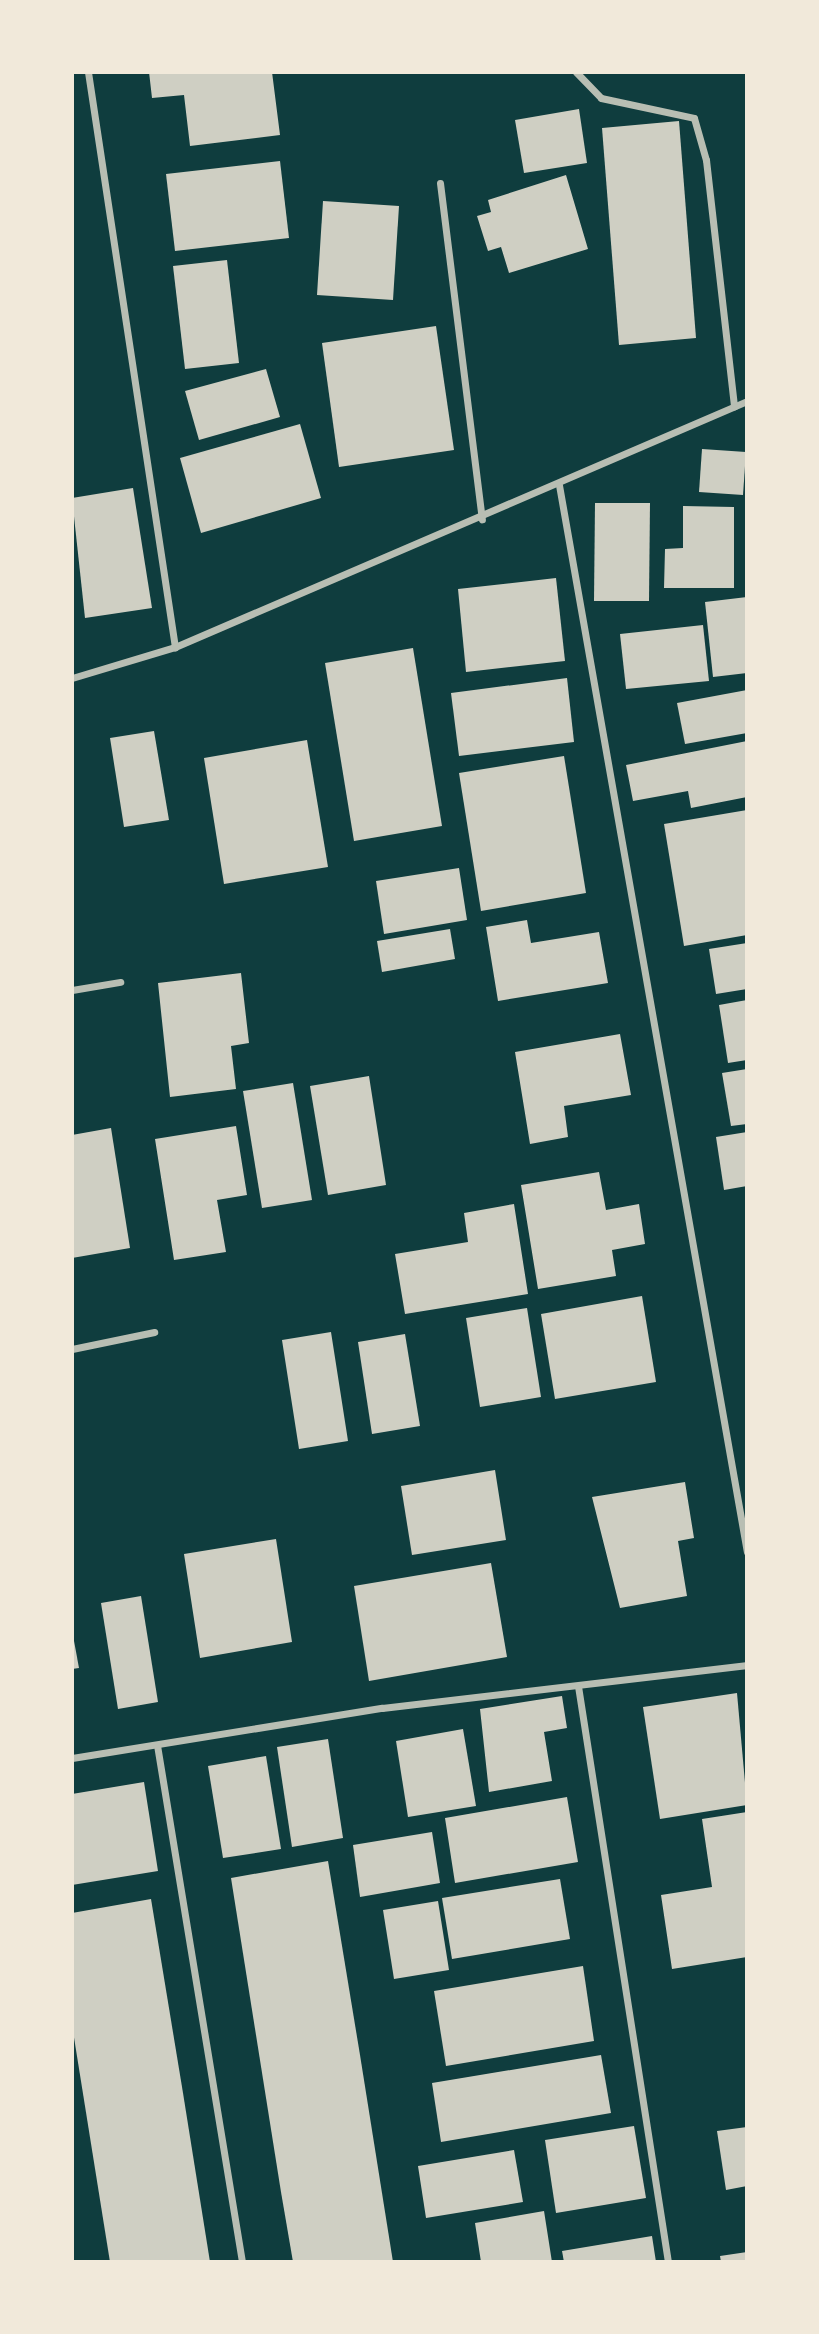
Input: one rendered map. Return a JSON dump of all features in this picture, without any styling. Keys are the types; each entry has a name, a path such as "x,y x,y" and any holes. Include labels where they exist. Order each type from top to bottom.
{"street":[{"path":"88,72 175,648"},
{"path":"576,72 601,98 694,118 706,160 734,406"},
{"path":"440,183 482,519"},
{"path":"72,678 175,648 482,519 747,401"},
{"path":"559,485 747,1552"},
{"path":"72,990 120,982"},
{"path":"72,1349 154,1332"},
{"path":"72,1758 578,1686 747,1665"},
{"path":"578,1686 668,2262"},
{"path":"157,1745 242,2262"}],"building":[{"path":"149,72 272,72 280,135 190,146 184,95 152,98"},
{"path":"579,109 587,163 524,173 515,120"},
{"path":"679,121 696,338 619,345 602,128"},
{"path":"280,161 289,238 175,251 166,174"},
{"path":"566,175 588,249 509,273 501,247 488,251 477,216 491,212 488,200"},
{"path":"323,201 399,206 393,300 317,295"},
{"path":"227,260 239,363 185,369 173,266"},
{"path":"436,326 454,450 339,467 322,343"},
{"path":"266,369 280,417 199,440 185,391"},
{"path":"300,424 321,498 201,533 180,458"},
{"path":"702,449 746,452 743,495 699,492"},
{"path":"133,488 152,608 85,618 72,498"},
{"path":"595,503 650,503 649,601 594,601"},
{"path":"683,506 734,507 734,588 664,588 665,549 683,548"},
{"path":"556,578 565,661 466,672 458,589"},
{"path":"747,597 747,673 713,677 705,602"},
{"path":"703,625 709,681 626,689 620,634"},
{"path":"413,648 442,826 354,841 325,663"},
{"path":"567,678 574,742 459,756 451,693"},
{"path":"747,690 747,733 685,744 677,703"},
{"path":"154,731 169,820 124,827 110,738"},
{"path":"307,740 328,867 224,884 204,758"},
{"path":"747,741 747,797 691,808 688,791 633,801 626,765"},
{"path":"564,756 586,893 481,911 459,773"},
{"path":"747,810 747,935 684,946 664,824"},
{"path":"459,868 467,920 384,934 376,881"},
{"path":"527,920 531,943 599,932 608,983 498,1001 486,927"},
{"path":"450,929 455,959 382,972 377,941"},
{"path":"747,943 747,989 716,994 709,949"},
{"path":"241,973 249,1043 231,1046 236,1089 170,1097 158,983"},
{"path":"747,1000 747,1060 728,1063 719,1005"},
{"path":"620,1034 631,1095 564,1106 568,1137 530,1144 515,1052"},
{"path":"747,1069 747,1124 731,1126 722,1073"},
{"path":"369,1076 386,1185 328,1195 310,1086"},
{"path":"293,1083 312,1200 262,1208 243,1091"},
{"path":"236,1126 247,1195 217,1200 226,1252 174,1260 155,1139"},
{"path":"111,1128 130,1248 72,1258 72,1135"},
{"path":"747,1132 747,1186 724,1190 716,1137"},
{"path":"599,1172 606,1210 639,1204 645,1244 612,1250 616,1276 538,1289 521,1185"},
{"path":"514,1204 528,1294 405,1314 395,1254 468,1242 464,1213"},
{"path":"642,1296 656,1382 555,1399 541,1314"},
{"path":"527,1308 541,1397 480,1407 466,1318"},
{"path":"331,1332 348,1441 299,1449 282,1340"},
{"path":"405,1334 420,1426 372,1434 358,1342"},
{"path":"495,1470 506,1540 412,1555 401,1486"},
{"path":"685,1482 694,1538 678,1541 687,1596 620,1608 592,1497"},
{"path":"276,1539 292,1642 200,1658 184,1554"},
{"path":"491,1563 507,1657 369,1681 354,1586"},
{"path":"141,1596 158,1702 118,1709 101,1603"},
{"path":"72,1630 79,1668 72,1669"},
{"path":"737,1693 747,1805 660,1819 643,1707"},
{"path":"562,1696 567,1728 544,1732 552,1781 489,1792 480,1709"},
{"path":"463,1729 476,1806 408,1817 396,1741"},
{"path":"328,1739 343,1838 292,1847 277,1747"},
{"path":"266,1756 281,1849 223,1858 208,1766"},
{"path":"144,1782 158,1871 72,1885 72,1794"},
{"path":"567,1797 578,1862 455,1883 445,1818"},
{"path":"747,1812 747,1957 672,1969 661,1895 712,1887 702,1819"},
{"path":"432,1832 440,1883 360,1897 353,1845"},
{"path":"328,1861 393,2262 293,2262 281,2192 231,1878"},
{"path":"560,1879 570,1939 452,1959 442,1898"},
{"path":"151,1899 210,2262 110,2262 72,2025 72,1913"},
{"path":"438,1901 449,1970 394,1979 383,1910"},
{"path":"583,1966 594,2041 446,2066 434,1991"},
{"path":"601,2055 611,2113 441,2142 432,2083"},
{"path":"634,2126 646,2198 556,2213 545,2140"},
{"path":"747,2127 747,2186 726,2190 717,2131"},
{"path":"514,2150 523,2202 426,2218 418,2166"},
{"path":"544,2211 552,2262 481,2262 475,2223"},
{"path":"652,2236 656,2262 564,2262 562,2251"},
{"path":"747,2252 747,2262 721,2262 720,2256"}]}
